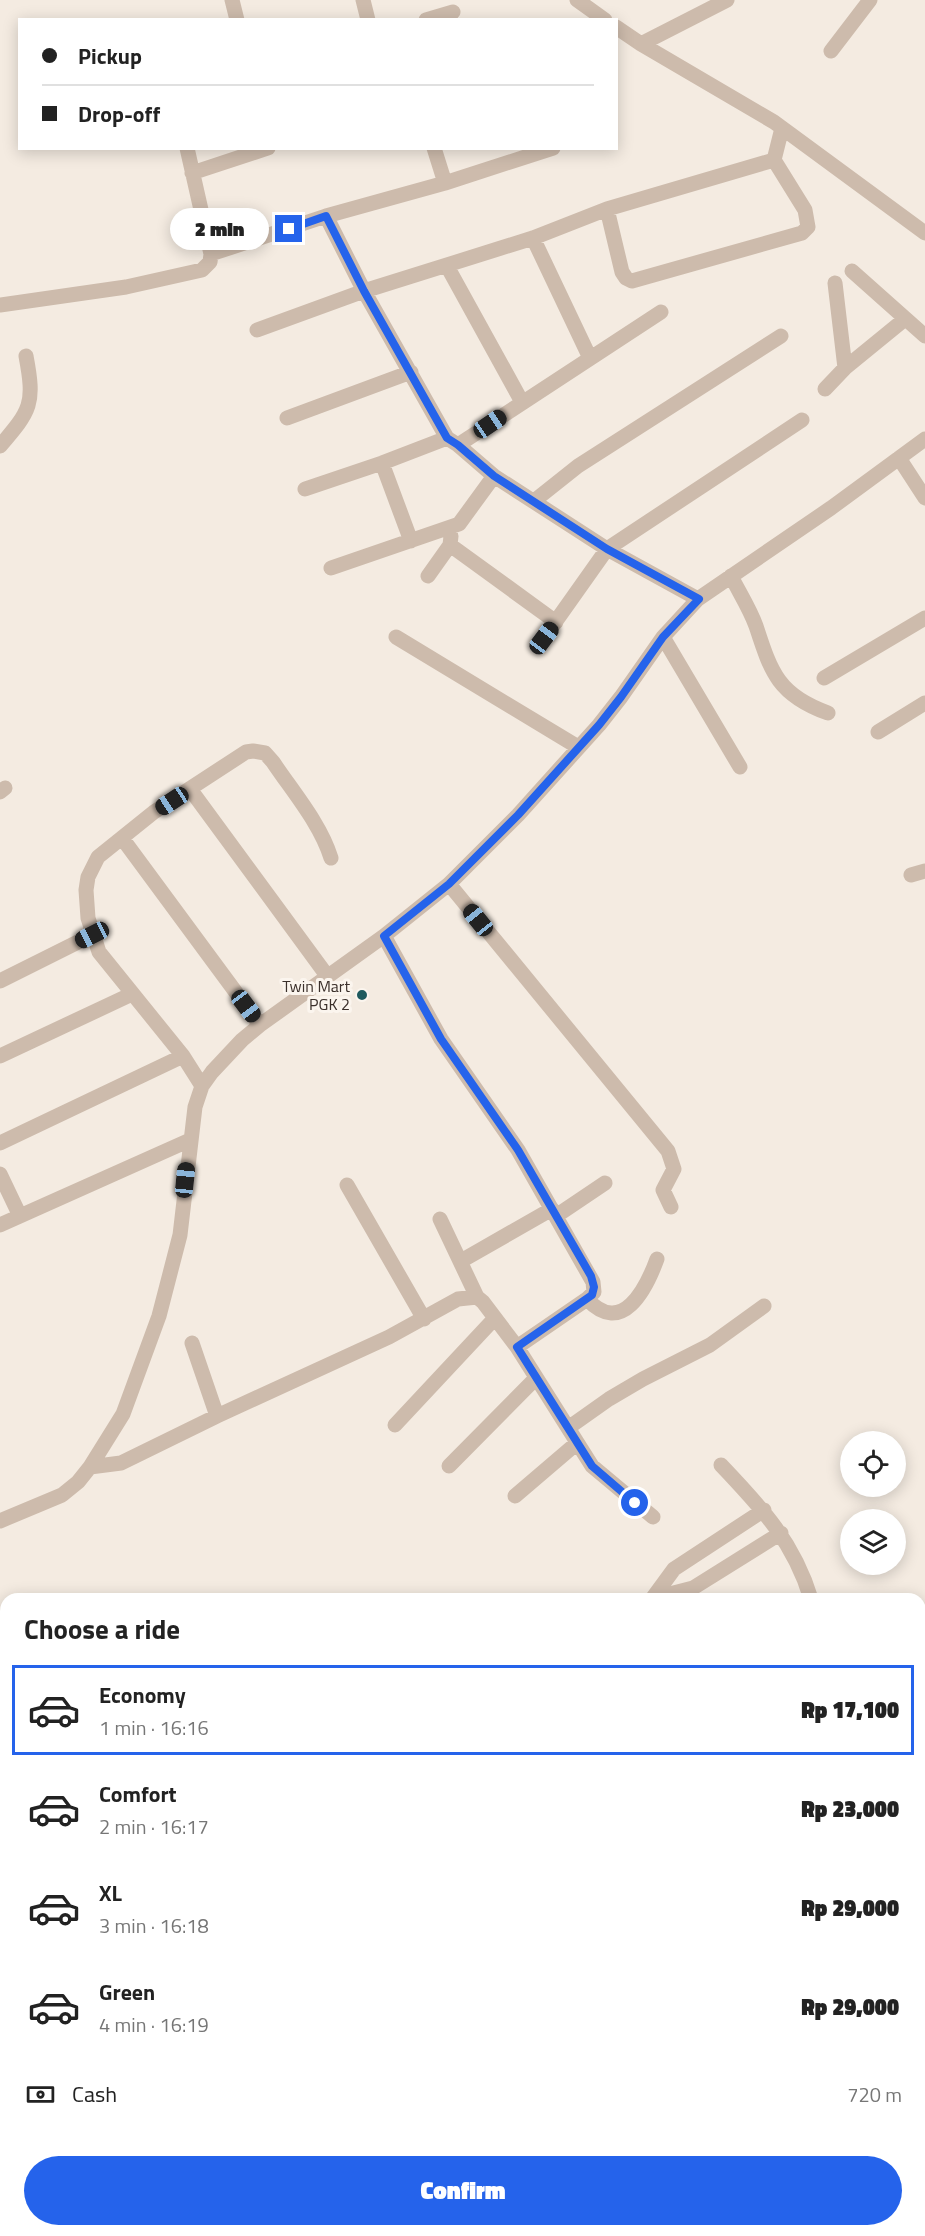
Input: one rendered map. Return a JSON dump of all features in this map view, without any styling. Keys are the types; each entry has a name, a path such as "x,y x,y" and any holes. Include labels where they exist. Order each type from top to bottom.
{"street":[{"path":"232,0 236,18"},
{"path":"363,0 368,18"},
{"path":"577,0 602,18"},
{"path":"640,44 727,0"},
{"path":"831,51 870,0"},
{"path":"433,18 453,12"},
{"path":"618,28 640,44 783,128 925,234"},
{"path":"607,209 622,272 626,278 633,280 802,233 808,227 805,210 774,160 783,128"},
{"path":"0,305 126,287 207,267 211,254 187,150"},
{"path":"192,173 262,150"},
{"path":"435,150 445,183"},
{"path":"211,254 326,216 445,183 522,153 541,150"},
{"path":"257,330 364,291 532,238 607,209 774,160"},
{"path":"326,216 364,291 453,442 494,476 607,549 699,599"},
{"path":"532,238 590,358"},
{"path":"447,266 522,402"},
{"path":"852,271 925,336"},
{"path":"835,283 845,368"},
{"path":"305,489 453,442 522,402 661,312"},
{"path":"825,388 845,368 905,319"},
{"path":"534,501 578,466 781,336"},
{"path":"0,446 25,416 29,406 31,396 26,356"},
{"path":"287,418 411,372"},
{"path":"544,638 607,549 802,420"},
{"path":"0,1521 62,1495 78,1482 123,1414 159,1316 180,1235 195,1107 202,1086 227,1056 260,1025 384,936 449,884 518,815 578,747 621,697 663,637 699,599 831,508 925,439"},
{"path":"899,458 925,498"},
{"path":"382,463 411,541"},
{"path":"331,568 452,527 463,519 494,476"},
{"path":"428,576 450,545 452,527"},
{"path":"450,545 556,622"},
{"path":"731,576 755,625 772,671 796,699 828,713"},
{"path":"824,678 925,618"},
{"path":"396,637 578,747"},
{"path":"663,637 740,767"},
{"path":"878,732 925,703"},
{"path":"202,1086 183,1056 99,952 92,935 87,903 87,877 98,857 154,812 246,752 253,751 265,753 316,826 332,858"},
{"path":"190,789 328,977"},
{"path":"122,838 260,1025"},
{"path":"449,884 668,1151 674,1169 663,1190 671,1208"},
{"path":"1,979 92,935"},
{"path":"384,936 441,1039 518,1150 593,1282 594,1292 587,1299 517,1347"},
{"path":"0,1056 132,994"},
{"path":"0,1143 183,1056"},
{"path":"0,1225 190,1140"},
{"path":"0,1174 20,1216"},
{"path":"461,1261 606,1183"},
{"path":"347,1185 424,1319"},
{"path":"440,1219 477,1297 517,1347 577,1443 599,1473 653,1517"},
{"path":"587,1299 602,1312 612,1313 626,1308 643,1290 657,1259"},
{"path":"90,1467 121,1463 424,1319 458,1299 477,1297"},
{"path":"568,1428 635,1384 710,1345 764,1306"},
{"path":"395,1425 495,1318"},
{"path":"192,1343 217,1416"},
{"path":"449,1466 536,1378"},
{"path":"515,1496 577,1443"},
{"path":"721,1465 764,1510 781,1533 794,1554 809,1593"},
{"path":"657,1593 674,1569 764,1510"},
{"path":"673,1593 693,1588 781,1533"}],"place":[{"name":"Twin Mart PGK 2","path":"362,995"}],"route":[{"path":"289,229 326,216 364,291 447,438 494,476 607,549 699,599 663,637 656,650 599,725 518,815 449,884 384,936 441,1039 518,1150 591,1276 594,1287 592,1295 517,1347 592,1466 635,1503"}]}
